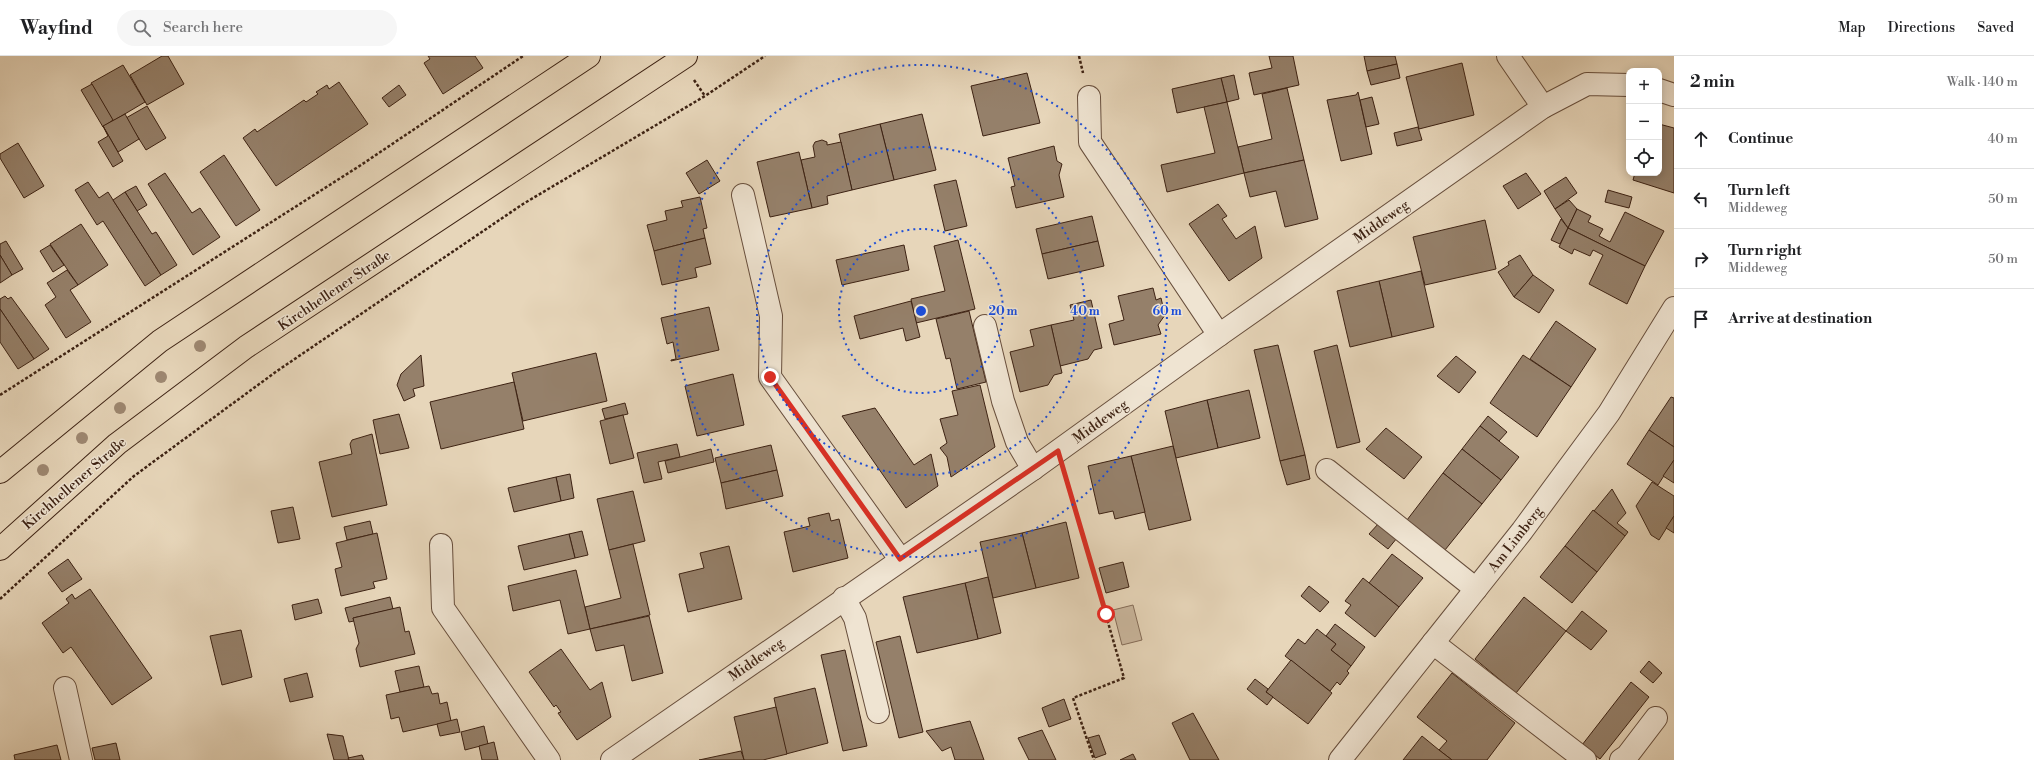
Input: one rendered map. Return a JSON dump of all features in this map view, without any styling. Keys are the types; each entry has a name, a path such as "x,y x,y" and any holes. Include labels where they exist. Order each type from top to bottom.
{"main road":[{"path":"0,472 160,341 588,56"},
{"name":"Kirchhellener Straße","path":"0,549 117,444 246,347 686,56"}],"street":[{"path":"1508,56 1543,107"},
{"name":"Middeweg","path":"612,760 900,559 1033,469 1219,335 1543,107 1587,84 1626,85"},
{"path":"1662,91 1674,95"},
{"path":"1089,97 1090,142 1219,335"},
{"path":"743,195 771,316 770,377 900,559"},
{"name":"Am Limberg","path":"1340,760 1522,531 1609,413 1674,308"},
{"path":"986,326 1003,401 1017,442 1033,469"},
{"path":"1327,470 1476,589"},
{"path":"441,545 443,608 549,760"},
{"path":"844,598 855,618 878,712"},
{"path":"1433,643 1585,760"},
{"path":"65,688 81,760"},
{"path":"1621,760 1627,756 1656,718"}],"path":[{"path":"0,395 361,165 523,56"},
{"path":"0,598 134,476 277,371 523,204 705,96 766,56"},
{"path":"1058,451 1124,678 1073,698 1094,760"},
{"path":"1106,614 1114,612"}],"shaded area":[{"path":"1133,605 1142,640 1122,645 1113,610"}],"building":[{"path":"162,56 168,56 184,84 147,105 130,75"},
{"path":"428,56 475,56 483,68 443,94 424,63 430,59"},
{"path":"1269,56 1293,56 1299,85 1254,95 1249,73 1272,68"},
{"path":"1364,56 1395,56 1397,64 1367,71"},
{"path":"1462,63 1474,115 1419,129 1406,77"},
{"path":"1397,64 1400,78 1371,85 1367,71"},
{"path":"123,65 145,102 113,121 91,83"},
{"path":"1027,73 1040,123 983,136 971,86"},
{"path":"1234,75 1239,99 1227,102 1221,78"},
{"path":"1221,78 1227,102 1177,113 1172,89"},
{"path":"339,82 368,124 276,186 243,138 255,129 257,132 304,100 306,102 318,94 316,92 327,85 329,89"},
{"path":"92,84 113,120 103,127 81,90"},
{"path":"399,85 406,95 389,107 382,98"},
{"path":"1287,88 1304,160 1244,173 1238,147 1272,139 1262,94"},
{"path":"1358,92 1372,154 1341,161 1327,100 1356,95"},
{"path":"1372,97 1379,124 1366,127 1360,100"},
{"path":"1227,102 1244,173 1167,192 1161,165 1215,153 1204,107"},
{"path":"147,106 166,138 146,150 126,118"},
{"path":"125,114 139,139 118,152 103,126"},
{"path":"922,114 936,170 894,180 880,124"},
{"path":"880,124 894,180 852,190 839,134"},
{"path":"1662,125 1674,128 1674,193 1633,180 1634,176 1662,176"},
{"path":"103,126 123,161 113,167 98,142 108,136"},
{"path":"1418,127 1422,140 1397,146 1394,133"},
{"path":"822,140 827,142 827,145 841,142 852,190 827,196 828,204 812,208 801,160 815,157 813,146 815,142"},
{"path":"18,143 44,186 24,198 0,158 0,154"},
{"path":"1054,146 1057,161 1062,164 1059,175 1064,197 1016,208 1011,187 1015,186 1008,158"},
{"path":"799,152 812,208 770,217 757,162"},
{"path":"224,155 260,210 236,226 200,172"},
{"path":"707,160 720,181 699,194 686,173"},
{"path":"1304,160 1318,219 1285,227 1276,191 1250,197 1244,173"},
{"path":"165,173 192,213 200,208 220,237 193,255 148,184"},
{"path":"1526,173 1541,194 1518,209 1503,186"},
{"path":"1566,177 1577,193 1555,209 1544,191"},
{"path":"956,180 967,226 945,231 934,185"},
{"path":"88,182 99,198 108,192 161,275 145,286 103,221 97,225 75,190"},
{"path":"136,186 147,205 137,211 125,192"},
{"path":"1608,190 1632,197 1629,208 1605,202"},
{"path":"125,192 152,234 156,232 177,265 161,275 113,200"},
{"path":"700,197 707,228 703,229 705,238 654,251 647,225 667,220 665,211 683,207 681,201"},
{"path":"1569,200 1577,209 1568,228 1555,209"},
{"path":"1218,204 1227,216 1222,219 1236,239 1255,226 1262,258 1229,281 1189,224"},
{"path":"1577,209 1591,216 1588,222 1603,229 1599,236 1610,242 1625,212 1664,231 1645,266 1568,228"},
{"path":"1092,216 1098,241 1042,254 1036,229"},
{"path":"1561,219 1568,228 1560,244 1551,240"},
{"path":"1485,220 1496,269 1425,285 1413,237"},
{"path":"81,224 108,265 78,285 50,244"},
{"path":"1568,228 1645,266 1627,304 1589,284 1603,255 1593,250 1590,256 1574,249 1572,254 1559,247"},
{"path":"705,238 711,264 695,268 697,277 662,285 654,251"},
{"path":"958,240 975,309 916,323 911,299 945,291 934,246"},
{"path":"6,241 23,269 12,275 0,255 0,244"},
{"path":"1098,241 1104,266 1048,279 1042,254"},
{"path":"50,245 64,265 53,272 40,251"},
{"path":"904,245 909,270 842,285 836,260"},
{"path":"0,255 12,275 0,283"},
{"path":"1520,255 1533,275 1514,297 1498,272 1509,265 1508,262"},
{"path":"67,270 78,285 70,290 91,322 66,338 45,305 56,297 47,283"},
{"path":"1421,271 1434,327 1392,337 1379,281"},
{"path":"1533,275 1554,290 1539,313 1514,297"},
{"path":"1379,281 1392,337 1350,347 1337,291"},
{"path":"1153,288 1156,300 1161,298 1165,315 1158,325 1161,334 1114,345 1109,324 1124,320 1118,296"},
{"path":"5,296 8,299 11,297 49,349 34,359 0,309 0,299"},
{"path":"1091,300 1102,348 1094,350 1088,359 1060,366 1051,325 1074,320 1070,305"},
{"path":"911,301 920,337 906,341 903,328 860,339 854,316"},
{"path":"709,307 719,350 671,361 676,359 673,342 667,344 661,318"},
{"path":"0,309 34,359 18,369 0,342"},
{"path":"969,311 986,382 957,389 950,358 946,359 936,319"},
{"path":"1556,321 1596,349 1571,387 1530,359"},
{"path":"1051,325 1062,373 1054,375 1048,385 1020,392 1010,352 1034,346 1030,330"},
{"path":"1278,345 1305,455 1280,461 1254,350"},
{"path":"1337,345 1360,442 1337,448 1314,351"},
{"path":"596,353 607,401 523,421 512,373"},
{"path":"421,355 424,386 413,389 415,396 404,401 397,385 401,374"},
{"path":"1523,355 1571,387 1537,437 1490,403"},
{"path":"1456,356 1476,372 1459,393 1437,376"},
{"path":"733,374 744,425 697,436 685,386"},
{"path":"514,382 524,429 441,449 430,402"},
{"path":"980,385 995,447 951,477 947,457 940,448 947,443 940,419 958,415 952,391"},
{"path":"1249,390 1260,438 1218,448 1207,400"},
{"path":"1671,397 1674,398 1674,447 1649,430"},
{"path":"1207,400 1218,448 1176,458 1165,411"},
{"path":"625,403 628,414 605,419 602,409"},
{"path":"875,408 914,465 931,454 938,486 906,508 842,416"},
{"path":"399,414 409,448 380,454 373,420"},
{"path":"623,415 634,458 610,464 600,421"},
{"path":"1488,416 1507,432 1499,441 1480,426"},
{"path":"1480,426 1519,457 1501,480 1462,449"},
{"path":"1386,428 1422,457 1404,479 1366,449"},
{"path":"1649,430 1674,447 1674,460 1658,485 1627,464"},
{"path":"372,434 387,505 332,517 319,462 352,454 350,444 352,440"},
{"path":"677,444 680,457 658,462 662,479 644,483 637,453"},
{"path":"771,445 777,470 721,483 715,458"},
{"path":"1173,446 1191,520 1149,530 1131,456"},
{"path":"711,449 714,462 668,473 665,461"},
{"path":"1462,449 1501,480 1482,504 1443,473"},
{"path":"1305,455 1310,479 1287,485 1280,461"},
{"path":"1131,456 1145,512 1115,519 1113,511 1099,514 1088,466"},
{"path":"1674,460 1674,483 1663,476"},
{"path":"777,470 783,496 726,509 721,483"},
{"path":"1443,473 1482,504 1445,550 1407,520"},
{"path":"570,474 574,498 561,501 556,477"},
{"path":"556,477 561,501 514,512 508,488"},
{"path":"1652,482 1674,496 1674,516 1659,540 1651,535 1636,506"},
{"path":"1612,489 1626,513 1617,523 1628,532 1625,536 1594,511"},
{"path":"633,491 645,541 609,550 597,499"},
{"path":"293,507 300,539 278,543 271,511"},
{"path":"1593,510 1625,536 1597,572 1565,546"},
{"path":"829,513 831,521 839,519 848,558 793,572 784,532 810,526 808,518"},
{"path":"1674,516 1674,533 1666,528"},
{"path":"370,521 373,534 347,540 344,527"},
{"path":"1066,522 1079,578 1036,588 1022,533"},
{"path":"1379,523 1397,538 1388,549 1369,534"},
{"path":"582,531 588,555 575,558 569,534"},
{"path":"377,533 387,579 373,582 375,588 341,596 335,569 342,567 336,543"},
{"path":"1022,533 1036,588 993,598 980,542"},
{"path":"569,534 575,558 524,570 518,546"},
{"path":"633,544 650,615 590,629 585,607 621,598 609,550"},
{"path":"729,546 742,599 688,612 679,574 704,568 700,553"},
{"path":"1565,546 1597,572 1572,603 1540,577"},
{"path":"1392,554 1423,578 1399,607 1369,583"},
{"path":"68,559 82,579 62,592 48,573"},
{"path":"1123,562 1129,587 1106,593 1099,568"},
{"path":"576,570 590,629 568,634 560,600 513,611 508,586"},
{"path":"988,577 1001,633 978,639 965,583"},
{"path":"1363,578 1399,607 1375,637 1345,613 1351,605 1345,601"},
{"path":"965,583 978,639 917,653 903,597"},
{"path":"1309,586 1329,602 1320,612 1301,596"},
{"path":"90,589 152,678 112,705 71,647 63,653 42,623 69,603 66,599 72,594 75,599"},
{"path":"390,597 393,609 353,618 354,621 349,622 345,608"},
{"path":"1524,597 1566,631 1516,693 1475,659"},
{"path":"318,599 322,613 295,620 292,605"},
{"path":"400,607 405,632 409,631 415,654 360,667 356,649 359,643 353,618"},
{"path":"1582,611 1607,631 1591,650 1566,631"},
{"path":"649,616 663,673 632,681 624,645 596,651 590,629"},
{"path":"1335,624 1365,647 1351,666 1331,650 1336,644 1326,636"},
{"path":"1317,629 1336,644 1331,650 1351,666 1347,671 1349,673 1340,685 1337,682 1330,691 1285,656 1298,639 1305,644"},
{"path":"241,630 252,677 222,685 210,636"},
{"path":"900,636 923,732 899,738 876,642"},
{"path":"561,649 590,690 602,682 611,717 577,740 558,713 561,712 556,705 554,707 529,672"},
{"path":"845,650 867,746 843,751 821,655"},
{"path":"1291,660 1332,693 1308,724 1266,692"},
{"path":"1649,661 1662,673 1653,683 1640,672"},
{"path":"419,666 424,687 400,692 395,671"},
{"path":"307,673 313,697 290,702 284,679"},
{"path":"1452,673 1515,723 1487,760 1452,760 1439,750 1447,741 1417,717"},
{"path":"1255,679 1268,689 1266,692 1273,697 1267,705 1247,689"},
{"path":"1631,682 1649,697 1600,759 1582,745"},
{"path":"429,686 432,694 438,693 440,704 447,702 451,721 403,732 399,717 391,719 386,695"},
{"path":"815,688 828,743 786,754 774,698"},
{"path":"1064,699 1071,719 1049,727 1042,708"},
{"path":"776,707 787,754 763,760 744,760 734,717"},
{"path":"1193,713 1219,760 1190,760 1172,723"},
{"path":"457,719 460,732 440,736 437,724"},
{"path":"970,721 984,760 955,760 951,747 942,751 926,731"},
{"path":"484,726 488,744 465,750 461,732"},
{"path":"1042,730 1056,760 1029,760 1018,738"},
{"path":"327,734 343,736 349,760 334,760"},
{"path":"1099,735 1106,754 1095,758 1088,738"},
{"path":"1422,736 1439,750 1452,760 1403,760"},
{"path":"494,742 498,760 482,760 479,746"},
{"path":"116,743 120,760 95,760 92,748"},
{"path":"57,745 61,760 15,760 14,755"},
{"path":"741,751 744,760 699,760"},
{"path":"1133,754 1136,760 1120,760"},
{"path":"362,755 364,760 349,760 348,758"}],"route":[{"path":"770,377 900,559 1058,451 1106,614"}]}
